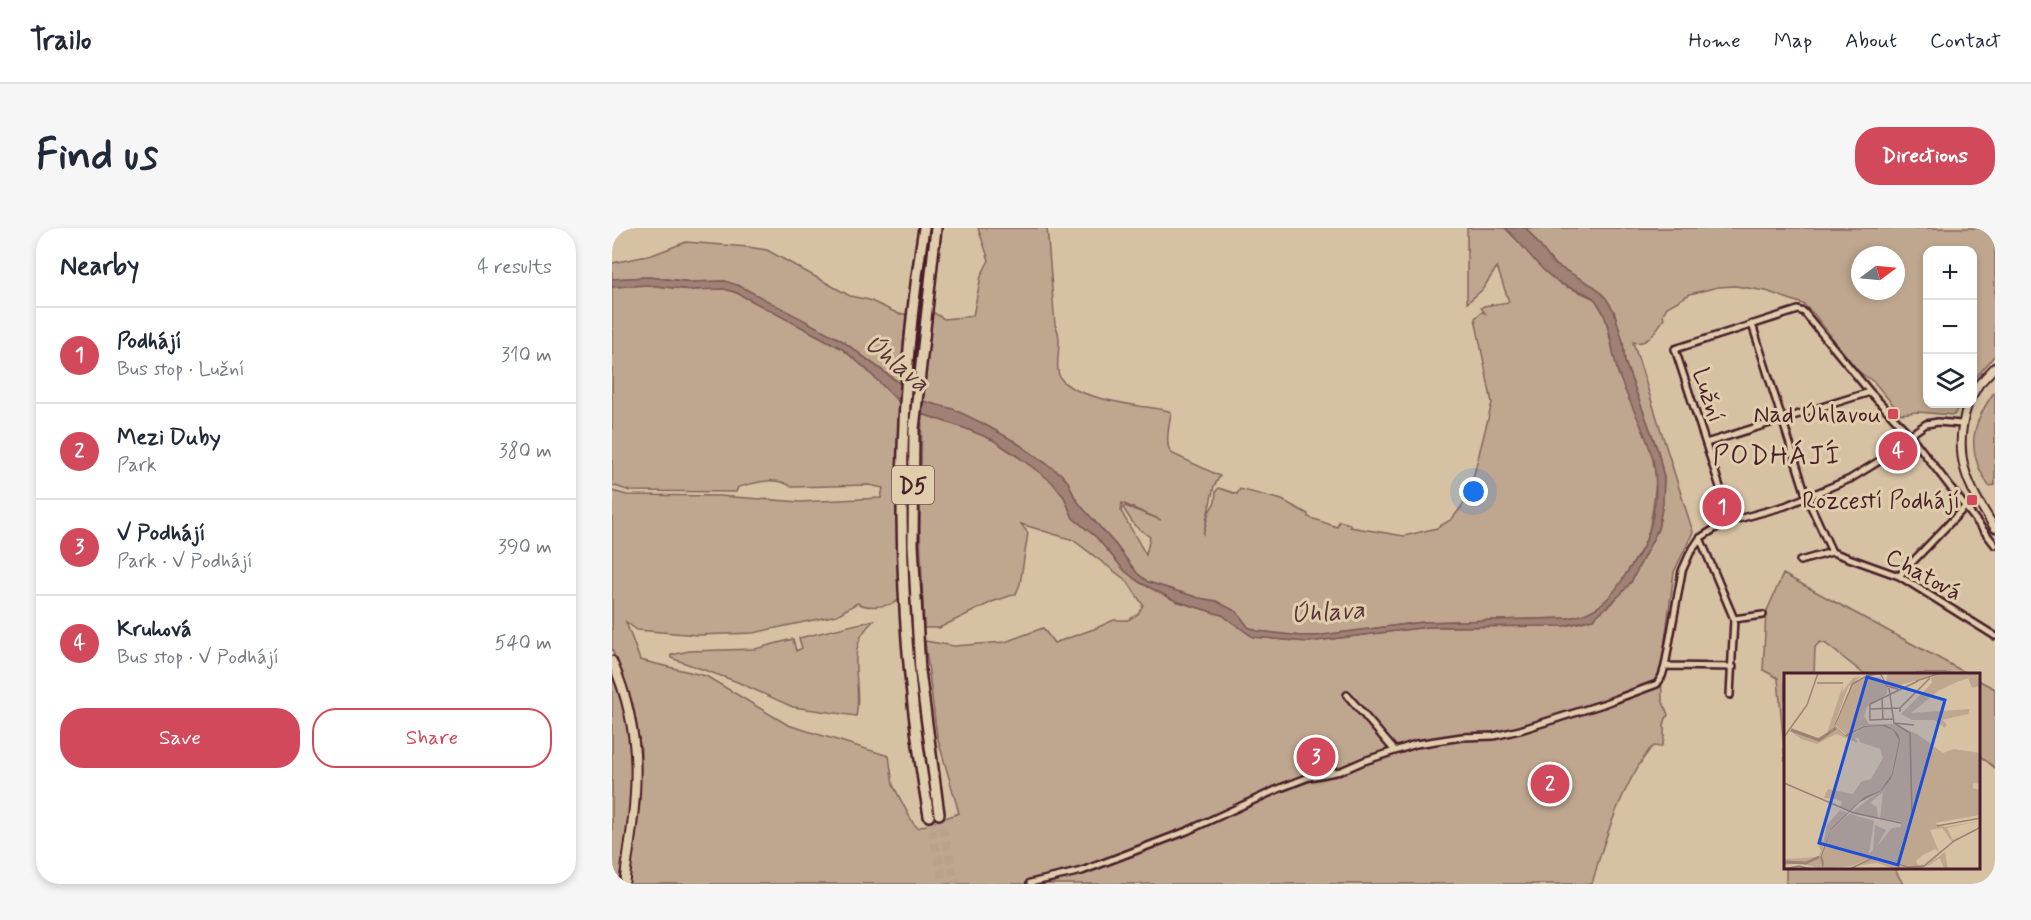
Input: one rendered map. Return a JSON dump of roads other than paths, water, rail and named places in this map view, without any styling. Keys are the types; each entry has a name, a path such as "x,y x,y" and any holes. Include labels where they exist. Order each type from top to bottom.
{"highway":[{"name":"D5","path":"924,228 913,309 903,428 903,546 909,660 918,738 934,815 919,659 913,546 914,429 925,311 936,228"}],"main road":[{"path":"612,661 628,705 636,750 635,802 624,884"}],"street":[{"path":"1800,561 1832,552 1807,498 1752,324 1798,310 1804,312 1870,392 1910,435 1964,508 1995,545"},
{"name":"Lužní","path":"1731,521 1675,349 1752,324"},
{"path":"1977,388 1995,367"},
{"path":"1706,443 1870,392"},
{"path":"1967,408 1961,424 1960,448 1965,474 1995,528"},
{"path":"1030,883 1082,872 1187,831 1309,777 1341,771 1364,760 1416,744 1520,730 1657,684 1665,666 1682,570 1690,553 1701,538 1711,530 1731,521 1807,498 1850,479 1889,455 1920,427 1933,422 1961,424"},
{"path":"1899,576 1964,508"},
{"path":"1701,538 1734,620 1730,695"},
{"name":"Chatová","path":"1832,552 1899,576 1995,636"},
{"path":"1734,620 1763,615"},
{"path":"1665,666 1733,667"},
{"path":"1347,695 1395,751"}],"tunnel":[{"path":"939,814 956,884"},
{"path":"929,816 944,884"}],"place":[{"name":"Nad Úhlavou","path":"1893,414"},
{"name":"Kruhová","path":"1898,451"},
{"name":"Rozcestí Podhájí","path":"1972,500"},
{"name":"Podhájí","path":"1722,507"},
{"name":"V Podhájí","path":"1316,757"},
{"name":"Mezi Duby","path":"1550,784"}],"district":[{"name":"PODHÁJÍ","path":"1777,455"}],"water label":[{"name":"Úhlava","path":"897,362"},
{"name":"Úhlava","path":"1327,611"}]}
